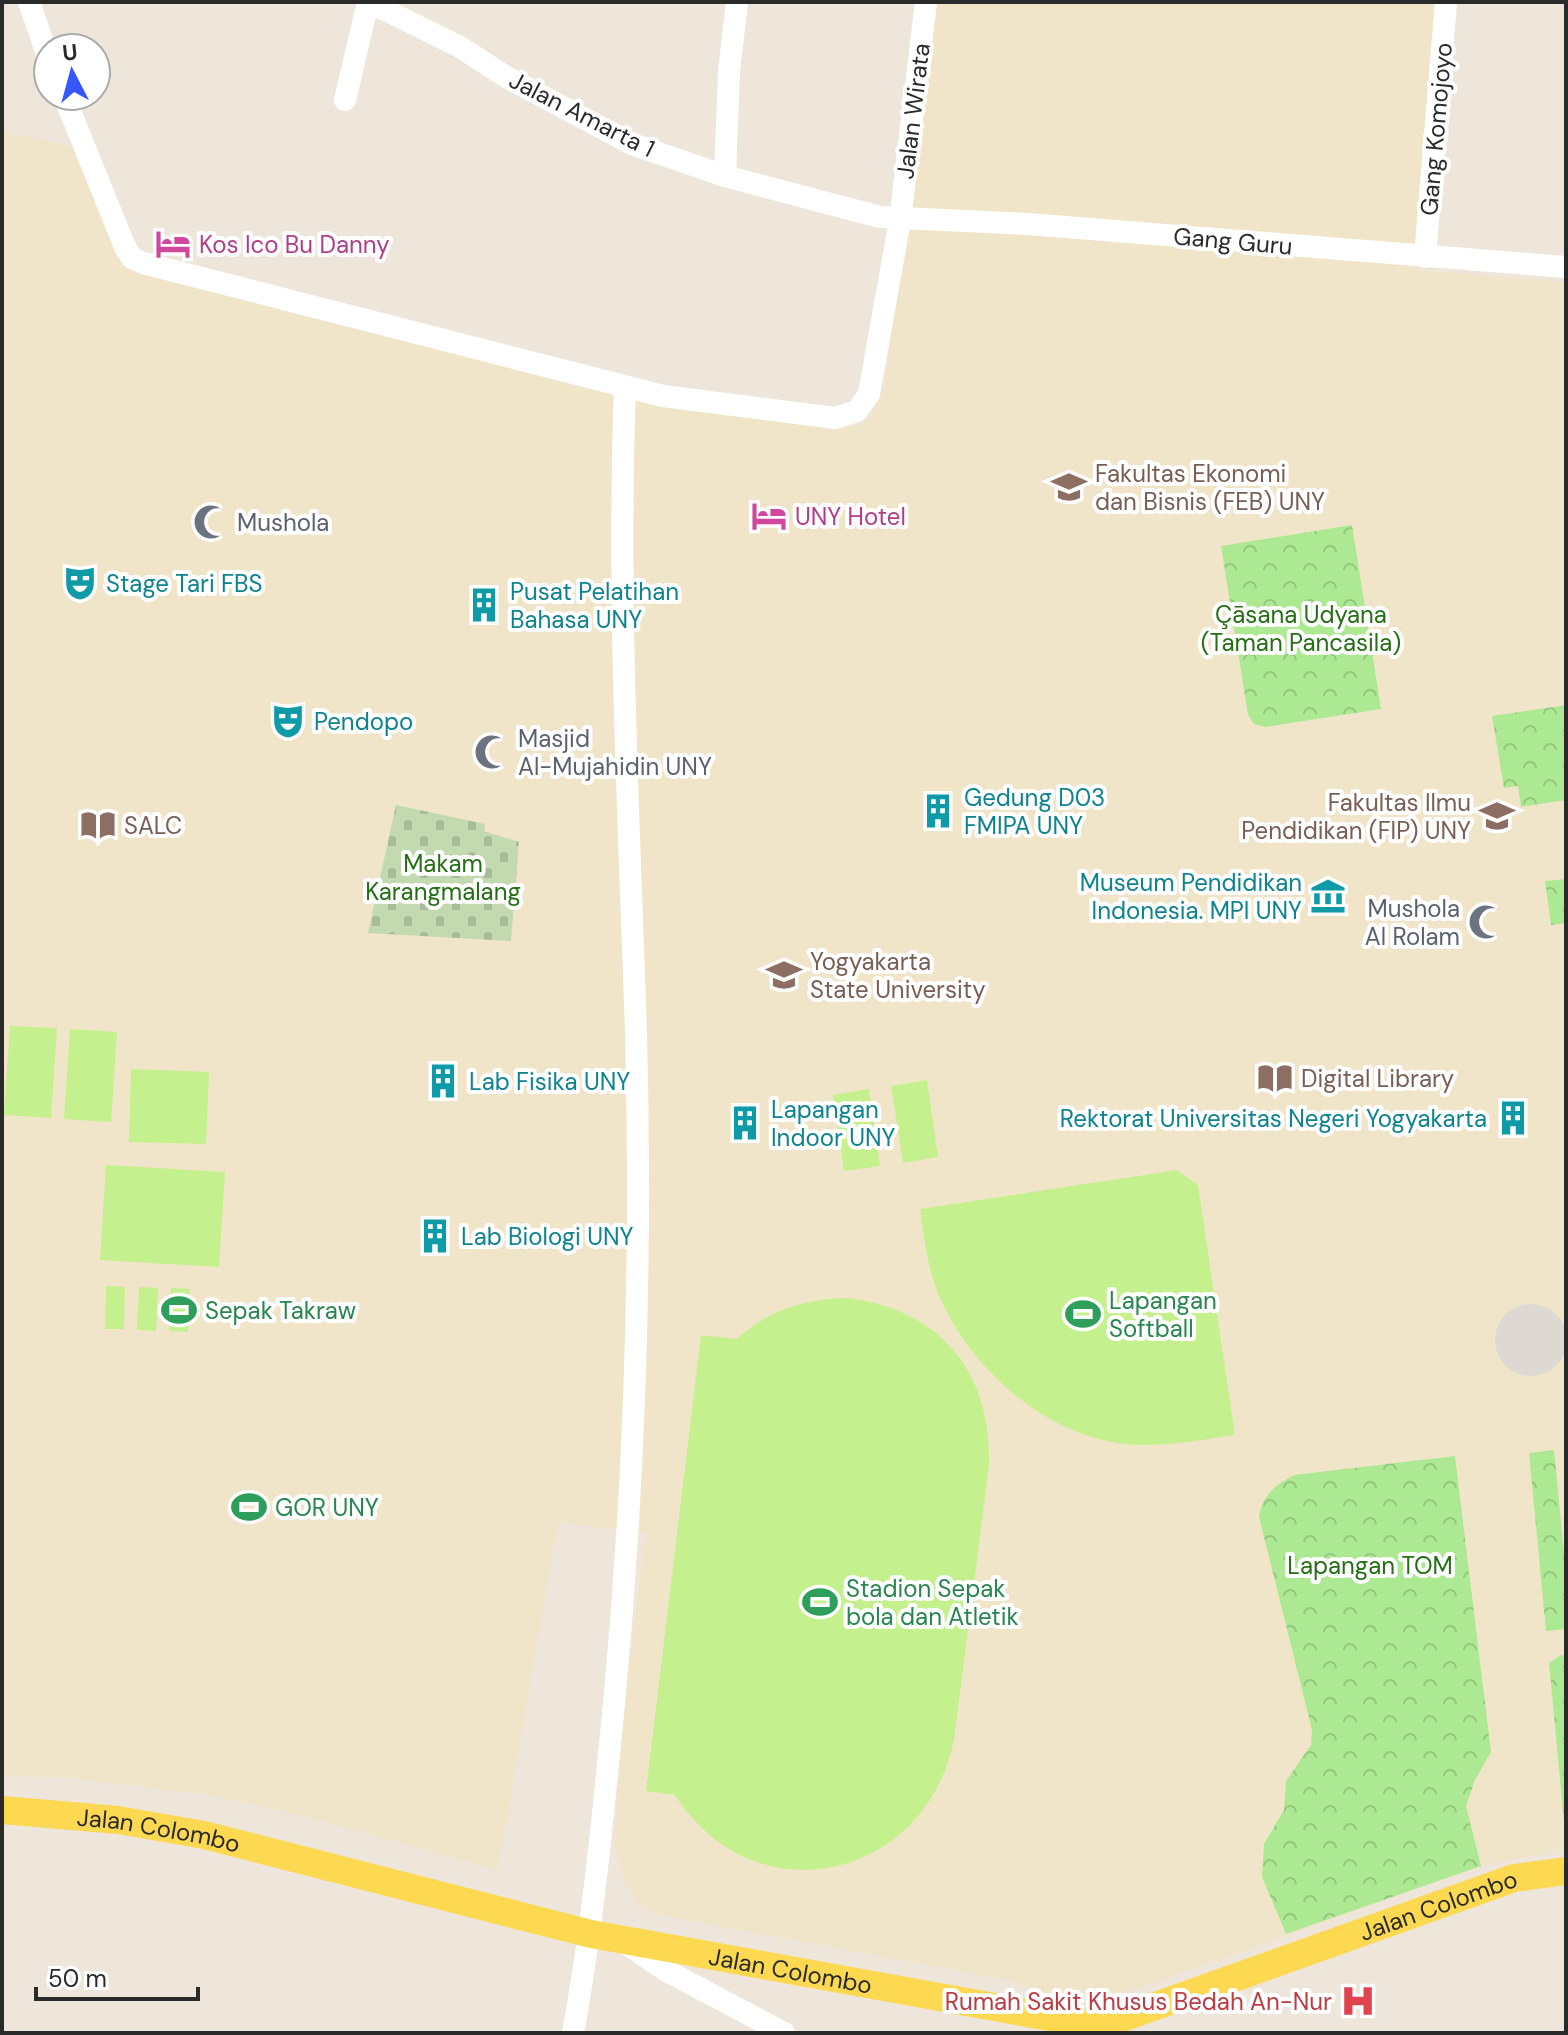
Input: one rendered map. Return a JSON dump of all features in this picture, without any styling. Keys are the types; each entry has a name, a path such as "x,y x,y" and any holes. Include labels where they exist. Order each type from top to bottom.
{"main road":[{"name":"Jalan Colombo","path":"2,1810 118,1820 204,1835 604,1936 1051,2017 1092,2021 1130,2015 1514,1878 1566,1871"}],"street":[{"path":"29,2 39,32"},
{"path":"725,176 729,71 737,2"},
{"name":"Jalan Wirata","path":"71,112 132,258 663,396 835,418 857,411 869,394 900,220 926,2"},
{"name":"Gang Komojoyo","path":"1425,257 1446,2"},
{"path":"345,100 375,3"},
{"name":"Jalan Amarta 1","path":"375,3 460,47 583,120 632,144 725,176 900,220"},
{"name":"Gang Guru","path":"900,220 1037,225 1566,267"},
{"path":"573,2033 604,1936 636,1427 636,1037 620,537 625,387"},
{"path":"604,1936 784,2033"}],"shaded area":[{"name":"Yogyakarta State University","path":"933,2 1436,2 1417,270 1566,282 1566,1849 1481,1866 1142,1987 1103,1997 1063,1998 1007,1980 655,1914 637,1902 624,1880 615,1830 624,1707 646,1533 558,1522 498,1870 300,1815 204,1794 60,1777 2,1776 2,131 74,147 96,191 121,261 130,271 338,320 571,385 662,404 845,428 862,425 871,416 885,386"},
{"path":"1538,1304 1557,1314 1565,1326 1565,1354 1557,1366 1545,1374 1524,1376 1505,1366 1497,1354 1495,1333 1505,1314 1517,1306"}],"green space":[{"name":"Çāsana Udyana (Taman Pancasila)","path":"1352,525 1381,709 1266,727 1254,724 1248,715 1221,546"},
{"path":"1566,705 1566,800 1521,807 1518,786 1504,788 1492,716"},
{"name":"Makam Karangmalang","path":"396,805 485,824 484,831 519,842 511,941 368,933"},
{"path":"1566,879 1566,923 1551,925 1545,881"},
{"path":"10,1026 57,1028 51,1118 4,1115"},
{"path":"70,1029 117,1032 111,1122 64,1119"},
{"path":"131,1069 209,1072 206,1144 129,1142"},
{"path":"927,1080 938,1157 903,1163 891,1086"},
{"path":"869,1089 880,1166 844,1171 833,1095"},
{"path":"106,1165 225,1172 219,1267 100,1260"},
{"name":"Lapangan Softball","path":"1177,1170 1198,1185 1235,1435 1152,1445 1095,1438 1038,1412 1012,1393 969,1347 934,1283 920,1209"},
{"path":"106,1286 125,1287 124,1329 105,1329"},
{"name":"Sepak Takraw","path":"139,1287 158,1288 156,1331 137,1330"},
{"name":"Sepak Takraw","path":"171,1288 190,1289 188,1332 169,1331"},
{"name":"Stadion Sepak bola dan Atletik","path":"847,1298 880,1305 909,1316 934,1331 954,1351 970,1374 981,1401 988,1432 989,1465 954,1740 937,1788 909,1826 874,1852 833,1867 790,1869 748,1859 708,1834 675,1795 646,1791 701,1335 737,1339 761,1320 788,1308"},
{"path":"1554,1450 1566,1574 1566,1629 1546,1631 1529,1453"},
{"name":"Lapangan TOM","path":"1455,1456 1491,1752 1475,1780 1466,1806 1481,1866 1286,1934 1262,1877 1264,1844 1284,1810 1286,1781 1311,1745 1312,1730 1259,1517 1263,1502 1270,1492 1294,1475"},
{"path":"1561,1655 1566,1656 1564,1822 1549,1663"}],"place":[{"name":"Kos Ico Bu Danny","path":"173,244"},
{"name":"Fakultas Ekonomi dan Bisnis (FEB) UNY","path":"1069,487"},
{"name":"UNY Hotel","path":"769,516"},
{"name":"Mushola","path":"211,522"},
{"name":"Stage Tari FBS","path":"80,583"},
{"name":"Pusat Pelatihan Bahasa UNY","path":"484,605"},
{"name":"Pendopo","path":"288,721"},
{"name":"Masjid Al-Mujahidin UNY","path":"492,752"},
{"name":"Gedung D03 FMIPA UNY","path":"938,811"},
{"name":"Fakultas Ilmu Pendidikan (FIP) UNY","path":"1497,816"},
{"name":"SALC","path":"98,825"},
{"name":"Museum Pendidikan Indonesia. MPI UNY","path":"1328,896"},
{"name":"Mushola Al Rolam","path":"1486,922"},
{"name":"Yogyakarta State University","path":"784,975"},
{"name":"Digital Library","path":"1275,1078"},
{"name":"Lab Fisika UNY","path":"443,1081"},
{"name":"Rektorat Universitas Negeri Yogyakarta","path":"1513,1118"},
{"name":"Lapangan Indoor UNY","path":"745,1123"},
{"name":"Lab Biologi UNY","path":"435,1236"},
{"name":"Sepak Takraw","path":"179,1310"},
{"name":"Lapangan Softball","path":"1083,1314"},
{"name":"GOR UNY","path":"249,1507"},
{"name":"Stadion Sepak bola dan Atletik","path":"820,1602"},
{"name":"Rumah Sakit Khusus Bedah An-Nur","path":"1358,2001"}]}
